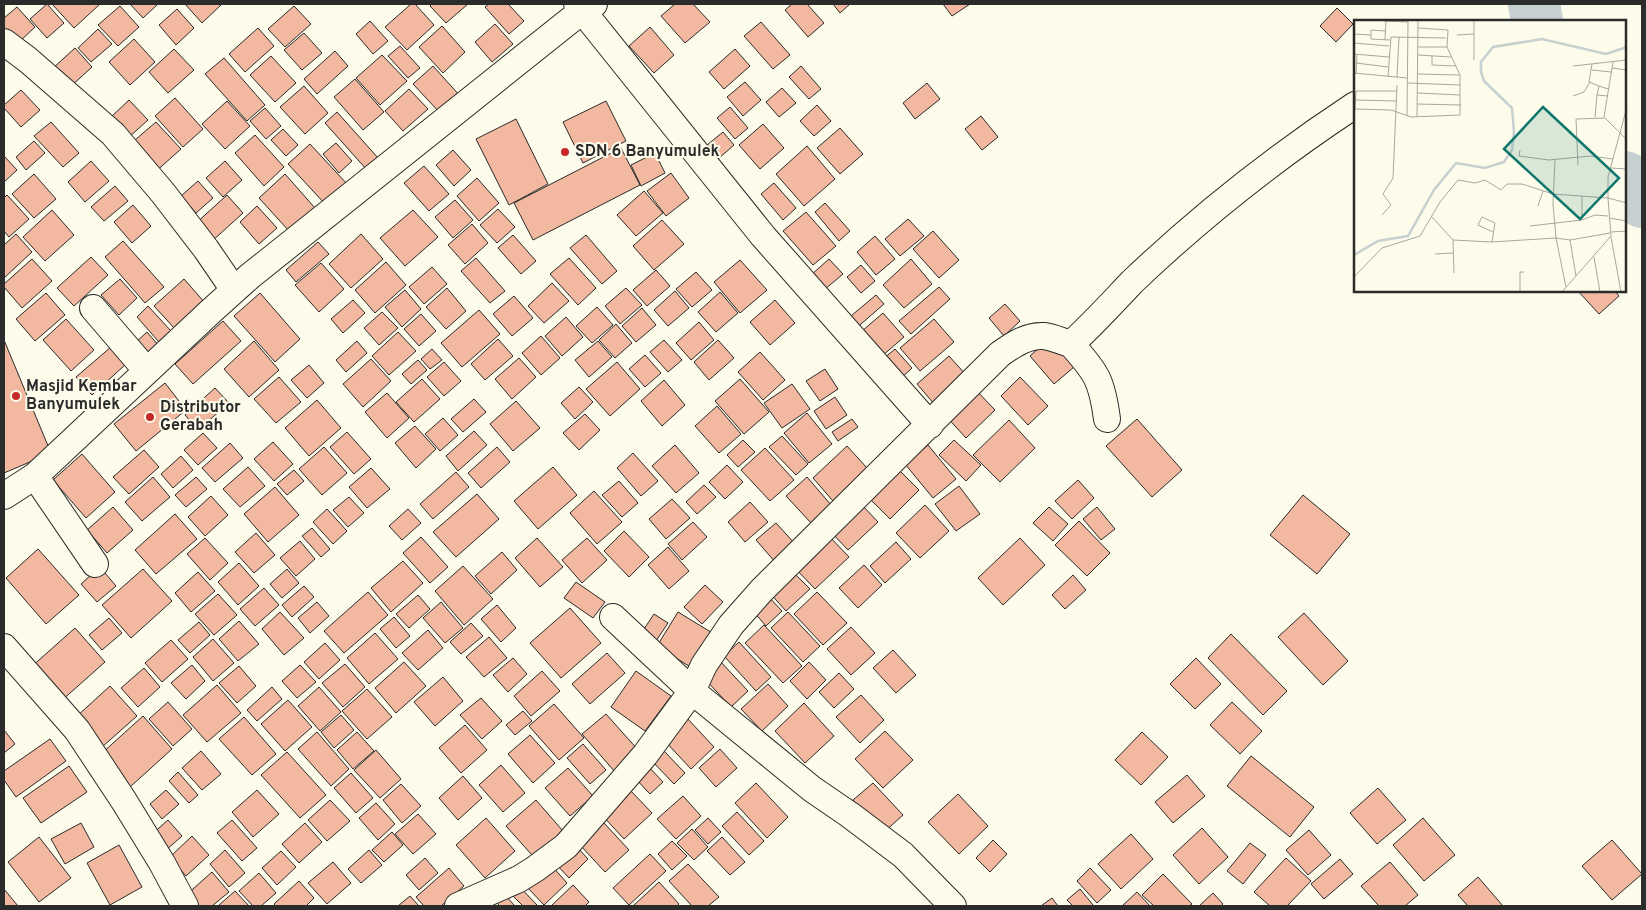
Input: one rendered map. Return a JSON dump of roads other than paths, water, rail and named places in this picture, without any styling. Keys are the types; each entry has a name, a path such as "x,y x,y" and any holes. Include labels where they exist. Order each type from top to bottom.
{"street":[{"path":"4,496 35,476 234,290 584,6 763,236 930,425"},
{"path":"4,42 28,60 113,134 185,221 234,290"},
{"path":"1071,344 1132,283 1212,211 1300,141 1354,106"},
{"path":"92,308 147,371"},
{"path":"458,906 519,879 535,870 566,846 645,755 692,690 704,665 715,649 732,625 756,597 1000,354 1016,343 1028,338 1046,336 1071,344 1089,364 1099,380 1107,419"},
{"path":"35,476 95,564"},
{"path":"613,618 692,690 812,789 850,814 903,856 953,906"},
{"path":"4,648 77,730 124,801 162,863 185,906"}],"waterway":[{"path":"1534,4 1537,20"},
{"path":"1626,178 1642,202"}],"place":[{"name":"SDN 6 Banyumulek","path":"565,152"},
{"name":"Masjid Kembar Banyumulek","path":"16,396"},
{"name":"Distributor Gerabah","path":"150,417"}]}
